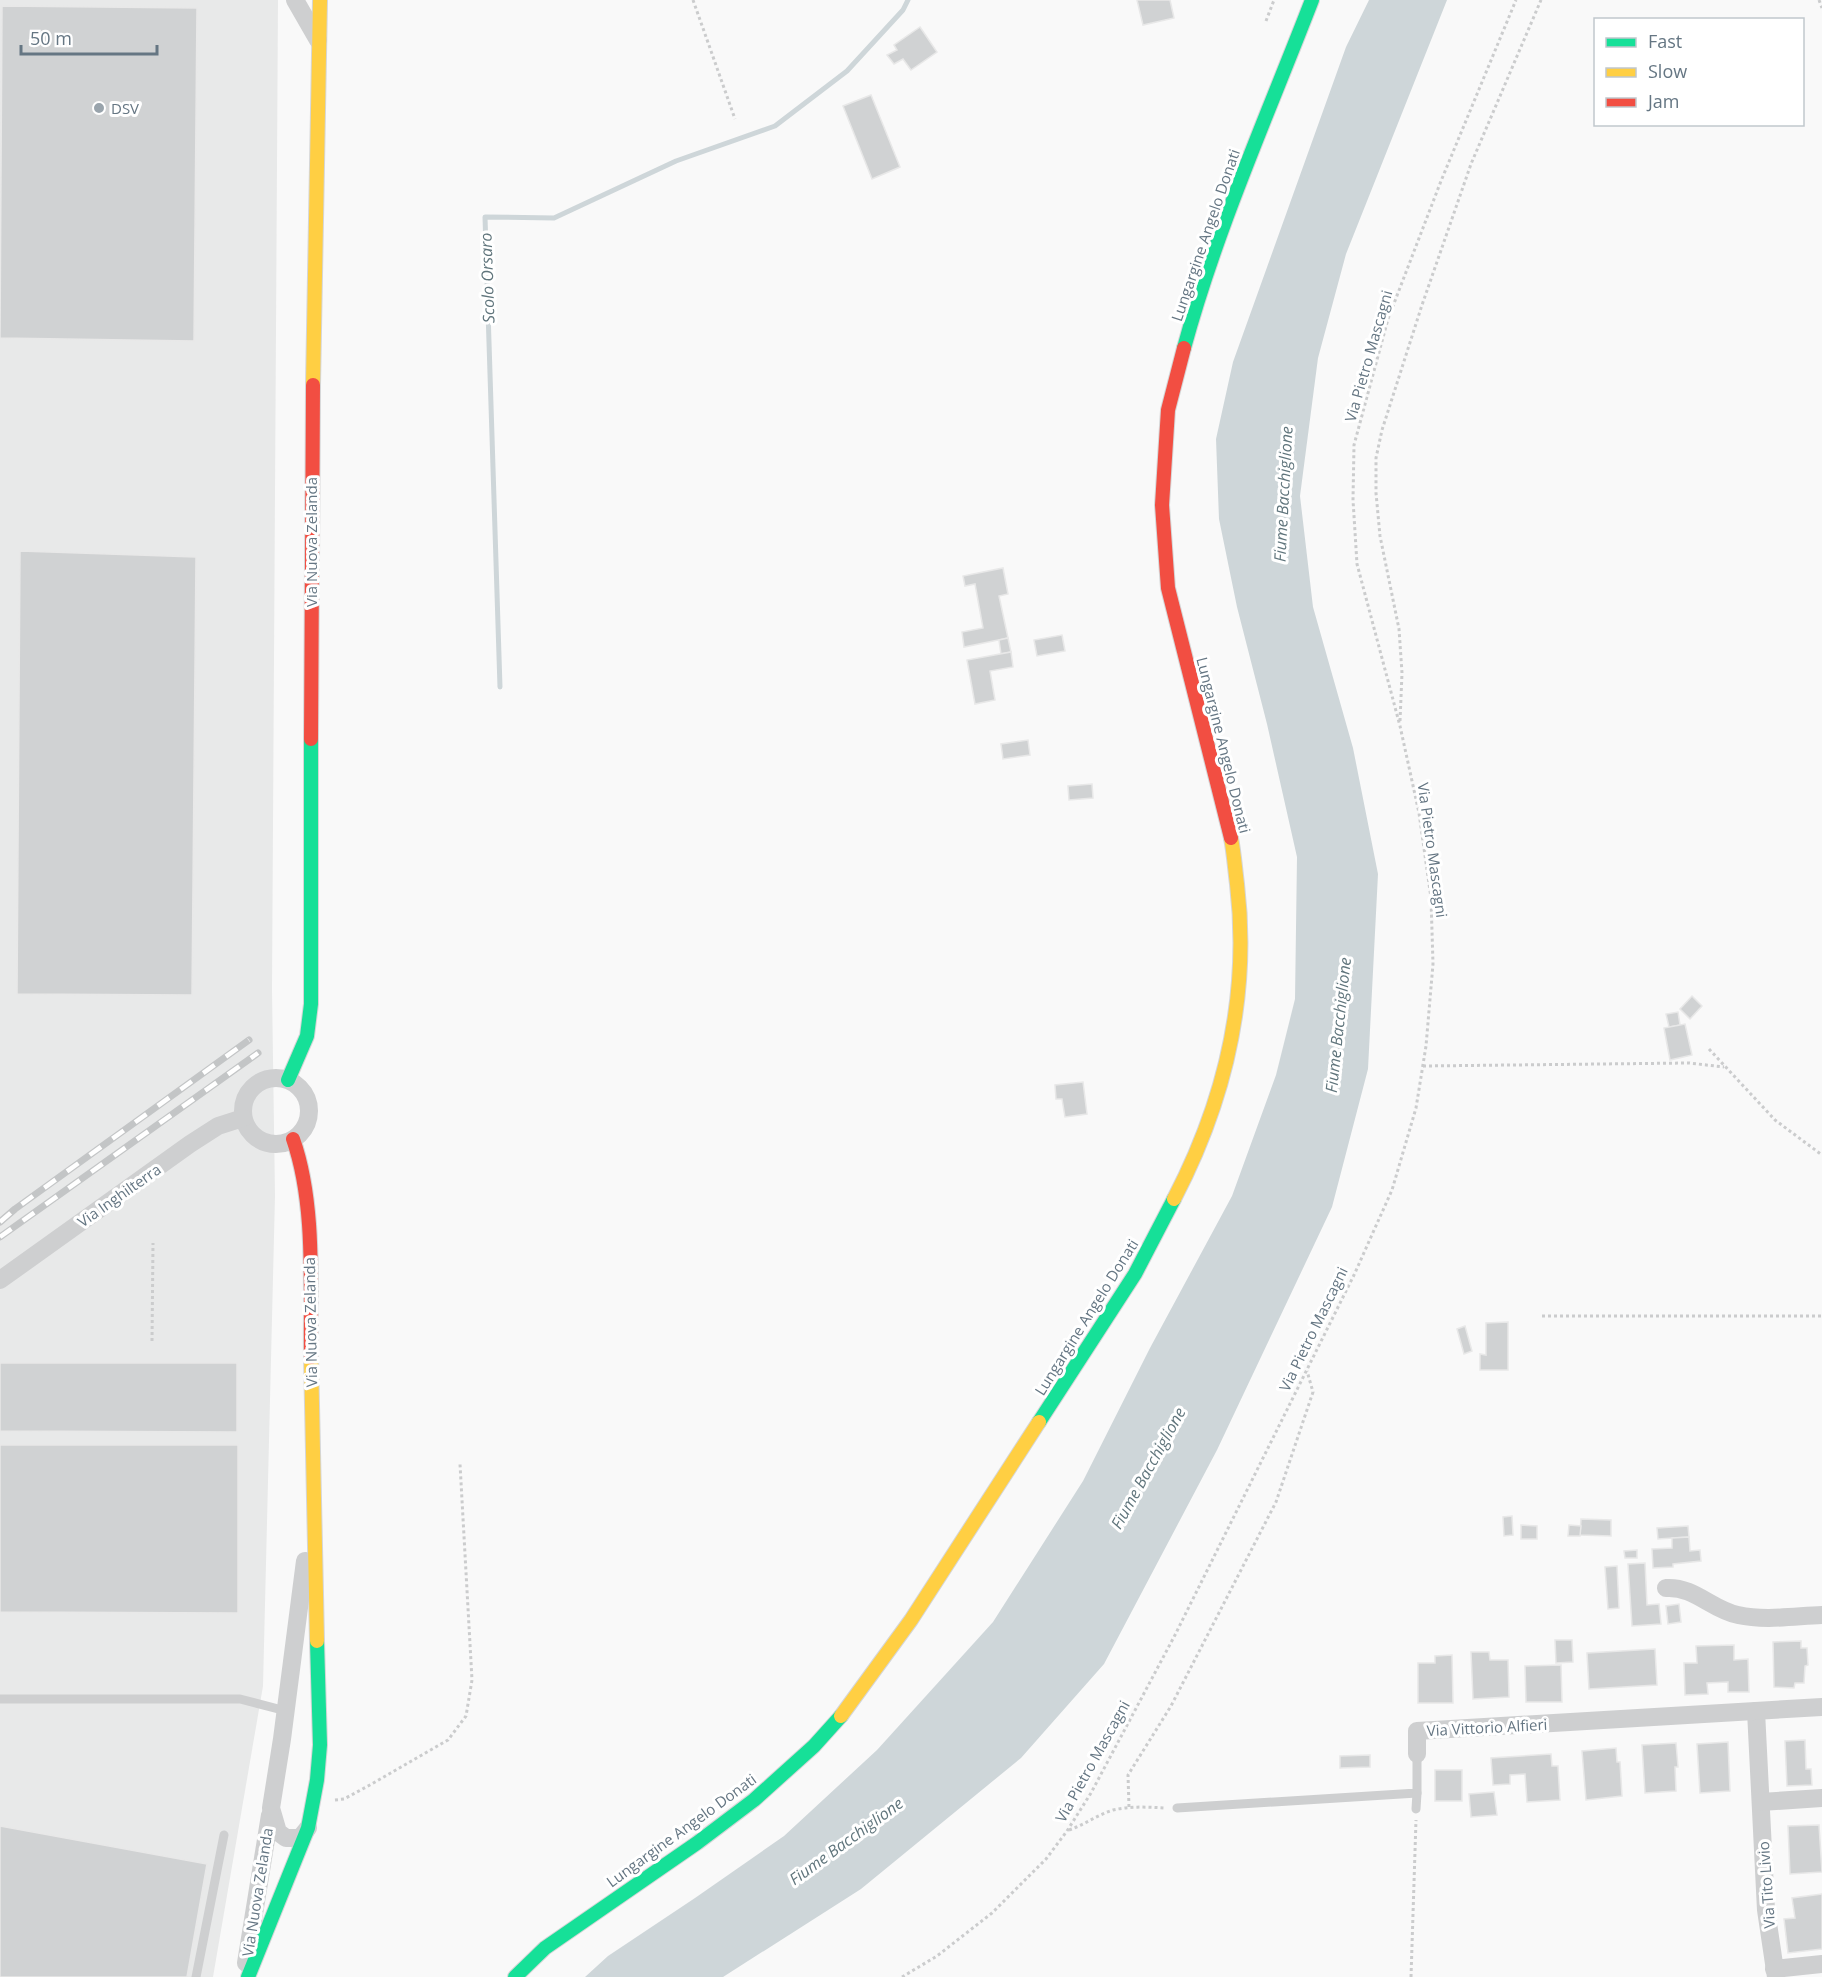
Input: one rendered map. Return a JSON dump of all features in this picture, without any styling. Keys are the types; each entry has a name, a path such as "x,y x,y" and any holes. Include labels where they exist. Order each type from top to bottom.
{"street":[{"path":"295,0 319,40"},
{"name":"Via Nuova Zelanda","path":"288,1080 307,1036 311,1004 311,483 320,0"},
{"name":"Lungargine Angelo Donati","path":"515,1977 545,1948 698,1843 754,1800 814,1746 846,1710 911,1620 1135,1274 1191,1167 1222,1084 1235,1021 1241,962 1240,910 1232,844 1168,588 1162,505 1168,410 1197,301 1212,258 1312,0"},
{"path":"276,1077 288,1080 304,1093 309,1113 306,1124 293,1140 273,1144 263,1141 254,1136 243,1118 246,1095 264,1080 276,1077"},
{"name":"Via Inghilterra","path":"0,1280 190,1144 218,1126 243,1118"},
{"name":"Via Nuova Zelanda","path":"246,1977 308,1828 317,1780 320,1744 313,1505 310,1249 300,1159 293,1140"},
{"name":"Via Nuova Zelanda","path":"246,1977 286,1711 313,1505"},
{"path":"1666,1588 1677,1587 1697,1594 1717,1608 1739,1615 1764,1617 1822,1615"},
{"name":"Via Vittorio Alfieri","path":"1417,1754 1417,1731 1822,1707"},
{"name":"Via Tito Livio","path":"1756,1711 1766,1910 1775,1973 1822,1964"},
{"path":"1761,1802 1822,1798"},
{"name":"Via Nuova Zelanda","path":"271,1808 278,1832 286,1838 300,1838 308,1828"}],"lane":[{"path":"0,1699 240,1699 286,1711"},
{"name":"Via Vittorio Alfieri","path":"1416,1809 1417,1754"},
{"path":"1177,1808 1417,1793"},
{"path":"196,1977 224,1835"}],"path":[{"path":"693,0 735,119"},
{"path":"1266,21 1274,0"},
{"name":"Via Pietro Mascagni","path":"902,1977 937,1956 992,1913 1046,1859 1091,1793 1175,1635 1354,1275 1392,1190 1416,1108 1423,1066 1433,964 1431,898 1419,813 1400,726 1357,564 1353,500 1354,445 1388,319 1441,180 1516,0"},
{"path":"1400,726 1402,673 1399,629 1380,536 1376,493 1377,458 1382,430 1422,305 1472,164 1541,0"},
{"path":"1819,0 1822,8"},
{"path":"1709,1049 1775,1120 1822,1155"},
{"path":"1423,1066 1689,1064 1724,1067"},
{"path":"152,1341 153,1243"},
{"path":"1542,1316 1822,1316"},
{"path":"1129,1807 1128,1775 1171,1706 1276,1502 1313,1392 1307,1370"},
{"path":"344,1799 448,1740 466,1716 472,1680 460,1464"},
{"path":"1067,1831 1111,1811 1129,1807 1177,1808"},
{"path":"1411,1977 1416,1809"}],"shaded area":[{"path":"0,0 278,0 272,990 275,1196 263,1686 213,1977 0,1977"}],"water":[{"name":"Fiume Bacchiglione","path":"1369,0 1447,0 1346,254 1318,358 1300,496 1313,607 1353,748 1378,874 1368,1069 1332,1207 1217,1450 1104,1664 1021,1758 861,1889 723,1977 585,1977 608,1956 784,1836 877,1750 993,1622 1083,1481 1150,1348 1232,1196 1276,1075 1295,999 1297,857 1267,724 1237,607 1219,519 1216,439 1233,362 1346,47"}],"building":[{"path":"1137,0 1170,0 1174,18 1143,25"},
{"name":"DSV","path":"2,6 197,8 194,341 0,338"},
{"path":"920,27 937,52 911,70 903,59 894,64 887,55 897,50 894,45"},
{"path":"871,95 900,167 872,179 843,106"},
{"path":"20,551 196,557 192,995 17,994"},
{"path":"1003,568 1008,594 999,596 1008,638 964,647 962,632 983,628 975,584 965,586 963,576"},
{"path":"1062,635 1065,651 1037,656 1034,640"},
{"path":"1008,638 1011,652 1001,654 999,640"},
{"path":"1011,652 1013,667 990,671 995,700 975,704 967,660"},
{"path":"1028,740 1030,755 1003,759 1001,744"},
{"path":"1092,784 1093,798 1069,800 1068,786"},
{"path":"1692,996 1702,1006 1690,1019 1680,1009"},
{"path":"1678,1012 1680,1025 1669,1027 1666,1014"},
{"path":"1685,1024 1692,1055 1670,1060 1664,1028"},
{"path":"1083,1082 1087,1114 1065,1117 1062,1099 1056,1099 1055,1085"},
{"path":"1508,1322 1508,1370 1480,1370 1480,1354 1486,1355 1486,1323"},
{"path":"1465,1326 1472,1351 1464,1354 1457,1329"},
{"path":"0,1363 237,1363 237,1432 0,1431"},
{"path":"0,1445 238,1445 238,1613 0,1612"},
{"path":"1512,1516 1513,1535 1504,1536 1503,1517"},
{"path":"1581,1519 1611,1520 1611,1536 1580,1535"},
{"path":"1521,1525 1537,1526 1537,1539 1521,1539"},
{"path":"1569,1525 1581,1526 1580,1536 1568,1536"},
{"path":"1688,1526 1689,1537 1658,1539 1657,1528"},
{"path":"1689,1537 1690,1551 1700,1550 1701,1561 1673,1564 1673,1567 1653,1568 1652,1549 1672,1548 1672,1538"},
{"path":"1637,1550 1637,1558 1625,1558 1624,1551"},
{"path":"1645,1563 1647,1605 1659,1604 1661,1624 1632,1626 1628,1564"},
{"path":"1617,1566 1619,1608 1608,1609 1605,1567"},
{"path":"1679,1604 1681,1622 1668,1624 1666,1606"},
{"path":"1555,1640 1572,1640 1573,1662 1556,1663"},
{"path":"1801,1641 1801,1648 1807,1648 1808,1665 1805,1666 1804,1683 1795,1683 1794,1688 1774,1687 1773,1642"},
{"path":"1734,1645 1734,1660 1748,1659 1749,1692 1728,1692 1728,1682 1707,1683 1708,1694 1685,1695 1684,1663 1697,1663 1696,1646"},
{"path":"1655,1649 1657,1685 1589,1689 1587,1653"},
{"path":"1471,1652 1489,1652 1490,1660 1508,1660 1509,1697 1473,1699"},
{"path":"1452,1655 1453,1703 1418,1703 1418,1663 1435,1663 1435,1656"},
{"path":"1561,1665 1562,1702 1526,1702 1525,1666"},
{"path":"1805,1740 1806,1769 1811,1769 1812,1785 1787,1786 1785,1741"},
{"path":"1728,1742 1730,1791 1700,1793 1697,1744"},
{"path":"1676,1743 1678,1767 1675,1767 1676,1791 1645,1793 1642,1745"},
{"path":"1616,1748 1617,1762 1620,1762 1622,1796 1586,1800 1582,1751"},
{"path":"1551,1754 1552,1766 1558,1766 1560,1800 1527,1802 1525,1774 1510,1775 1510,1784 1493,1785 1491,1758"},
{"path":"1370,1755 1370,1767 1340,1768 1340,1756"},
{"path":"1435,1770 1462,1770 1462,1801 1435,1801"},
{"path":"1494,1792 1497,1815 1471,1817 1469,1794"},
{"path":"1819,1825 1822,1872 1790,1874 1788,1826"},
{"path":"0,1826 207,1864 187,1977 0,1977"},
{"path":"1822,1894 1822,1949 1788,1953 1784,1919 1795,1918 1792,1898"}],"waterway":[{"name":"Scolo Orsaro","path":"500,687 485,217 554,218 676,161 775,126 847,71 903,10 908,0"}],"railway":[{"path":"0,1222 249,1040"},
{"path":"0,1237 258,1053"}],"traffic: fast":[{"path":"1184,348 1227,216 1312,0"},
{"path":"288,1080 307,1036 311,1004 311,739"},
{"path":"1039,1422 1135,1274 1174,1199"},
{"path":"248,1977 308,1828 317,1780 320,1745 317,1641"},
{"path":"515,1977 545,1948 697,1843 754,1800 814,1746 841,1716"}],"traffic: slow":[{"path":"313,385 320,0"},
{"path":"1174,1199 1207,1124 1230,1046 1240,966 1240,925 1231,838"},
{"path":"311,1357 317,1641"},
{"path":"841,1716 911,1620 1039,1422"}],"traffic: jam":[{"path":"1184,348 1168,410 1162,505 1168,588 1231,838"},
{"path":"311,739 313,385"},
{"path":"293,1139 300,1164 309,1218 311,1357"}],"place":[{"name":"DSV","path":"99,108"}]}
